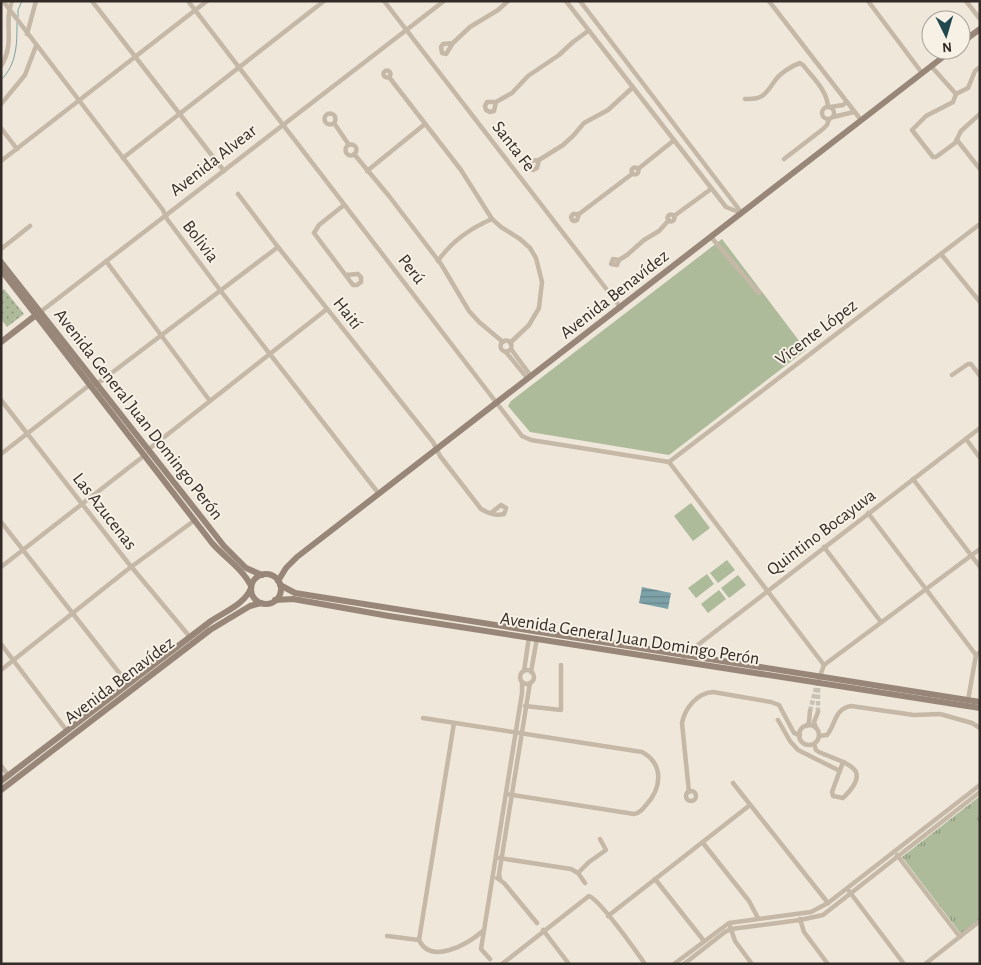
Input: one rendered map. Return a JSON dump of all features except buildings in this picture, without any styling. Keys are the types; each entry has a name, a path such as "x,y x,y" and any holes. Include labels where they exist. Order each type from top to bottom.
{"main road":[{"name":"Avenida Benavídez","path":"264,575 274,572 293,561 939,60"},
{"name":"Avenida General Juan Domingo Perón","path":"1,262 38,313 147,452 232,555 246,568 264,575"},
{"name":"Avenida General Juan Domingo Perón","path":"1,270 38,313"},
{"name":"Avenida Alvear","path":"1,342 38,313"},
{"name":"Avenida General Juan Domingo Perón","path":"147,452 221,554 246,578 251,587"},
{"name":"Avenida Benavídez","path":"279,583 293,561"},
{"path":"264,575 273,576 279,583 280,593 275,600 268,604 261,604 253,598 251,587 255,579 264,575"},
{"name":"Avenida General Juan Domingo Perón","path":"279,583 300,594 686,654 980,708"},
{"name":"Avenida Benavídez","path":"1,790 11,778 67,731 211,621 244,600 249,594 251,587"},
{"name":"Avenida General Juan Domingo Perón","path":"275,600 297,600 682,661 980,702"},
{"name":"Avenida Benavídez","path":"1,781 11,778 210,630 250,606 261,604"}],"street":[{"name":"Bolivia","path":"3,1 123,158 220,290 379,494"},
{"path":"1,66 9,48 12,1"},
{"path":"25,32 36,1"},
{"path":"92,1 224,171"},
{"name":"Perú","path":"188,1 498,403 518,432 531,440 669,462"},
{"path":"1,162 208,1"},
{"path":"123,158 324,1"},
{"name":"Santa Fe","path":"384,1 621,308"},
{"name":"Avenida Alvear","path":"38,313 444,1"},
{"path":"453,43 470,27 498,10 508,1"},
{"path":"566,1 726,208 741,213"},
{"path":"580,1 741,213"},
{"path":"770,1 861,120"},
{"path":"868,1 922,73"},
{"path":"966,1 980,19"},
{"path":"496,102 512,93 528,76 559,56 588,31"},
{"path":"1,104 25,74 36,46"},
{"path":"745,99 758,99 764,96 769,92 779,76 800,63 803,64 824,91 828,98 829,107 834,112 828,125 784,159"},
{"path":"931,66 956,94"},
{"path":"980,67 975,71 968,88 956,94 951,103 926,116 912,130 934,157 957,140 961,131 980,114"},
{"path":"389,77 469,181 492,219 530,248 536,258 541,275 541,298 535,316 510,343 509,350"},
{"path":"539,160 569,140 584,122 608,110 632,88"},
{"path":"846,102 843,105 824,108 822,114 825,118 831,118 854,112"},
{"path":"334,124 349,145 354,145 357,148 357,152 354,154"},
{"path":"367,171 425,124"},
{"path":"1,128 17,149"},
{"path":"579,214 632,174 632,168 638,169 673,140"},
{"path":"957,140 980,169"},
{"path":"349,145 346,152 351,155 354,154 389,196 438,261 469,311 503,342 507,341 510,343"},
{"path":"619,260 641,242 659,231 669,220 669,215 674,216 711,189"},
{"name":"Haití","path":"238,194 437,449 440,456 481,509 491,513"},
{"path":"344,205 319,225 314,233 346,276"},
{"path":"438,261 464,235 492,219"},
{"name":"Vicente López","path":"669,462 980,224"},
{"path":"1,249 30,226"},
{"path":"711,237 759,293"},
{"path":"1,454 278,247"},
{"path":"941,254 980,302"},
{"path":"106,261 210,400"},
{"path":"1,567 327,309"},
{"path":"503,342 501,348 509,350 530,378"},
{"path":"952,375 968,364 971,364 980,376"},
{"name":"Las Azucenas","path":"1,400 132,567 190,637"},
{"name":"Quintino Bocayuva","path":"682,661 686,654 980,428"},
{"path":"966,439 980,458"},
{"path":"669,462 824,665"},
{"path":"913,479 980,566"},
{"path":"868,513 978,654 968,700"},
{"path":"1,670 132,567 196,520"},
{"path":"1,522 128,684"},
{"path":"824,548 881,622"},
{"path":"819,679 824,665 980,549"},
{"path":"451,956 475,945 484,930 522,693 520,676 524,671 530,637"},
{"path":"500,879 501,859 525,706 530,683 534,677 531,672 537,638"},
{"path":"1,644 67,731"},
{"path":"525,706 561,710 561,665"},
{"path":"524,671 531,672"},
{"path":"522,682 530,683"},
{"path":"689,792 682,722 689,706 706,692 771,702 779,705 794,733 800,735 805,744"},
{"path":"819,736 827,735 832,728 837,714 843,708 851,706 914,715 940,714 972,723 980,728"},
{"path":"800,735 802,729 809,722 810,711"},
{"path":"818,712 814,722 819,736"},
{"path":"423,718 642,752 654,761 659,775 659,783 653,797 638,813 634,814 506,794"},
{"path":"778,720 790,741 798,750 840,770"},
{"path":"428,956 423,951 419,940 454,723"},
{"path":"807,726 816,728"},
{"path":"814,744 819,736"},
{"path":"798,750 805,744 814,744"},
{"path":"814,744 818,752 843,762 851,766 856,772 858,779 851,791 840,799 833,796 832,792 843,762"},
{"path":"1,766 11,778"},
{"path":"733,783 828,903"},
{"path":"674,964 729,923 811,912 828,903 980,785"},
{"path":"684,964 730,929 800,920 823,915 980,792"},
{"path":"608,916 750,805"},
{"path":"578,873 589,862 606,850 600,839"},
{"path":"703,843 749,901 758,918"},
{"path":"894,851 960,937"},
{"path":"495,858 571,869 578,873 585,883"},
{"path":"493,878 500,879 537,922"},
{"path":"655,879 704,941"},
{"path":"847,889 904,964"},
{"path":"502,964 543,930 589,896 594,898 645,964"},
{"path":"800,913 804,932 828,964"},
{"path":"925,964 980,922"},
{"path":"729,923 735,942 752,964"},
{"path":"475,945 484,930"},
{"path":"543,930 570,964"},
{"path":"387,936 419,940"},
{"path":"475,945 490,959"}],"green space":[{"path":"722,239 806,350 669,455 530,432 508,406 511,401"},
{"path":"4,289 24,314 7,327 1,319 1,291"},
{"path":"691,503 710,528 693,541 674,516"},
{"path":"727,560 735,570 718,583 710,573"},
{"path":"707,574 714,584 696,598 688,588"},
{"path":"738,575 746,585 729,598 721,588"},
{"path":"719,590 726,599 708,613 701,604"},
{"path":"980,796 980,919 961,934 902,857"},
{"path":"963,817 980,839 980,917 965,929 910,860"}],"water":[{"path":"642,587 671,593 668,609 639,603"}],"waterway":[{"path":"18,17 18,10 22,1"},
{"path":"1,80 10,67 15,53 17,23"}],"tunnel":[{"path":"818,682 818,712"},
{"path":"810,711 816,688"}]}
